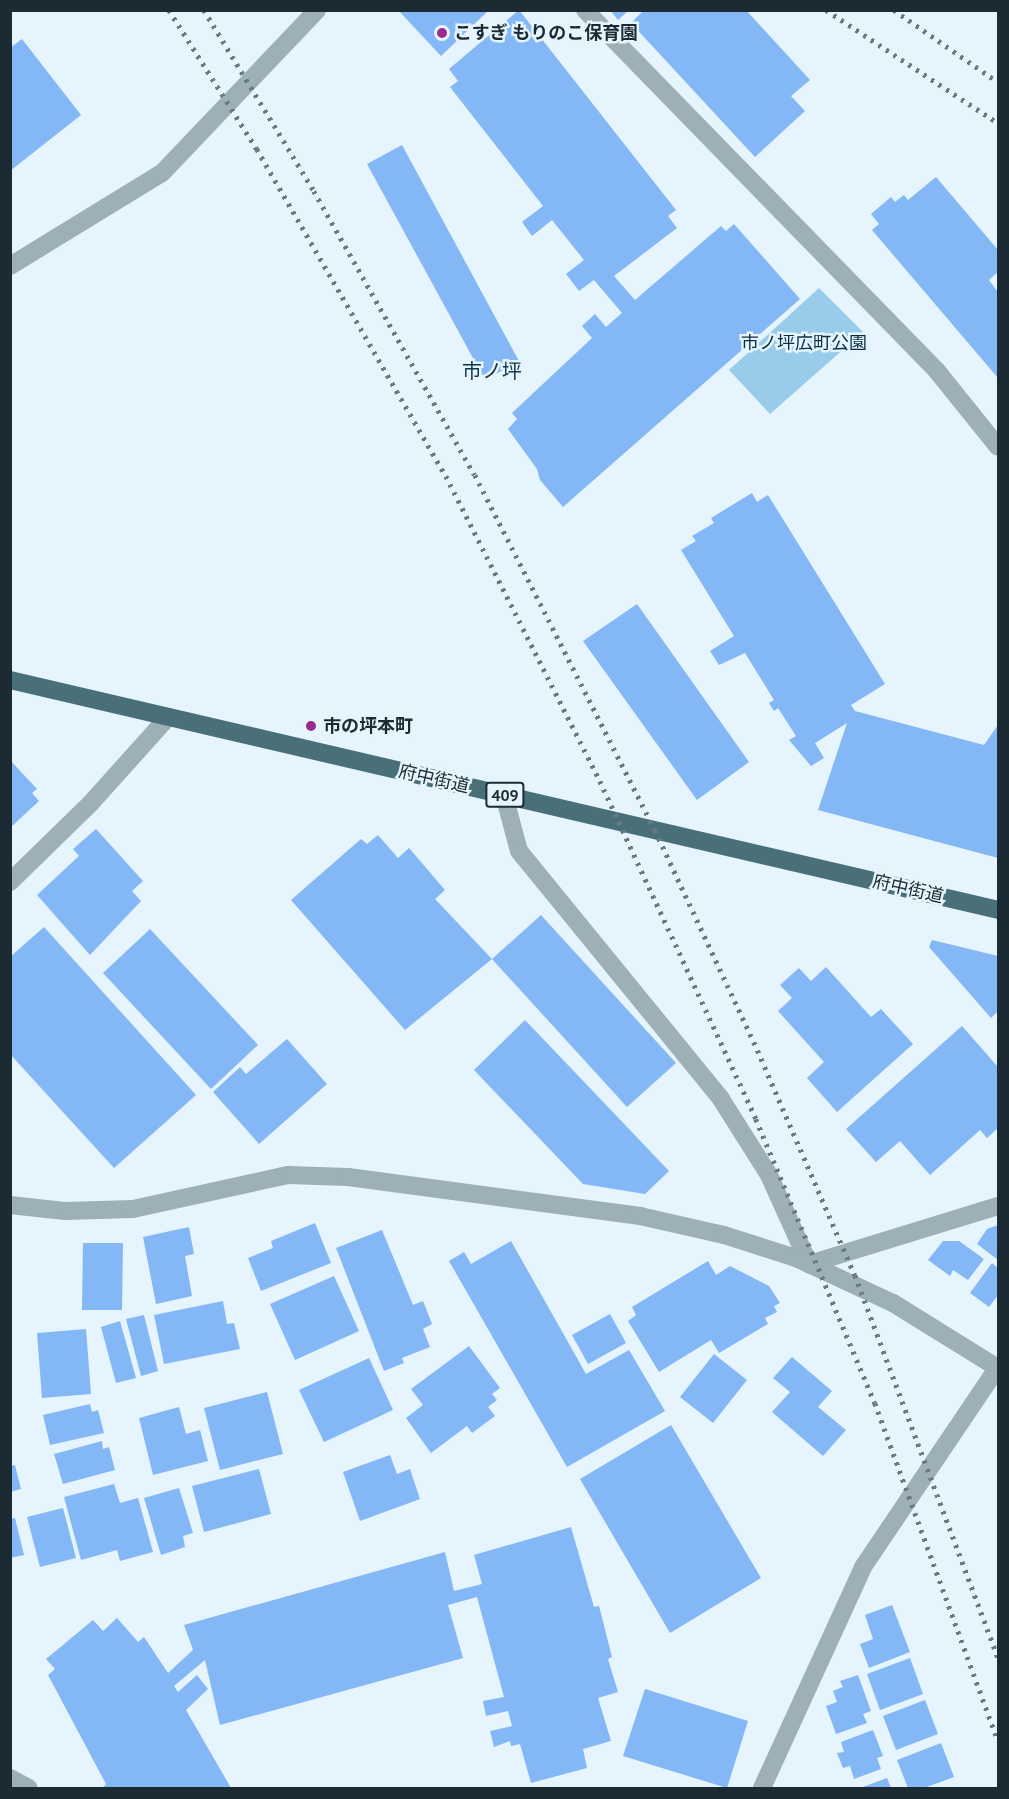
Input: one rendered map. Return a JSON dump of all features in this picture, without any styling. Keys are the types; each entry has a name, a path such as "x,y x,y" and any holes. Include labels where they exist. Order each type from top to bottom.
{"highway":[{"name":"府中街道","path":"10,680 999,910"}],"street":[{"path":"10,266 162,173 318,10"},
{"path":"585,10 937,371 999,447"},
{"path":"10,882 90,804 168,717"},
{"path":"504,795 519,851 721,1099 769,1175 809,1264"},
{"path":"10,1205 65,1211 133,1209 288,1175 348,1176 640,1216 724,1235 809,1264 894,1303 998,1368 863,1567 762,1788"},
{"path":"809,1264 999,1206"},
{"path":"10,1778 29,1788"}],"green space":[{"name":"市ノ坪広町公園","path":"819,288 863,332 770,414 729,370"}],"building":[{"name":"こすぎ もりのこ保育園","path":"398,10 489,10 441,56"},
{"path":"519,10 676,210 668,216 677,228 614,276 635,300 721,226 726,231 734,224 800,299 563,507 540,480 537,469 508,429 517,419 512,413 592,338 582,326 595,314 606,327 622,313 594,280 579,291 566,274 584,260 552,220 532,236 522,222 543,206 450,87 458,81 449,69"},
{"path":"610,10 629,10 618,20"},
{"path":"644,10 746,10 810,80 791,96 805,111 755,157 631,23"},
{"path":"22,39 81,115 10,171 10,48"},
{"path":"402,145 519,361 485,380 367,164"},
{"path":"936,177 998,250 998,272 989,280 998,292 998,378 872,230 879,224 871,214 891,197 895,202 904,195 908,200"},
{"path":"752,493 757,502 768,495 885,684 851,705 855,711 984,745 998,725 998,858 818,810 847,723 815,743 824,758 811,766 789,740 796,736 778,708 774,711 769,703 774,700 745,653 719,665 710,651 734,636 681,550 696,541 692,536 714,523 711,518"},
{"path":"637,604 749,762 697,800 583,641"},
{"path":"10,760 37,789 32,793 39,801 10,828"},
{"path":"96,829 143,881 132,891 141,901 90,955 37,895 79,856 73,849"},
{"path":"378,835 398,858 409,848 445,890 435,899 492,959 405,1030 291,900 361,839 367,844"},
{"path":"541,915 676,1063 627,1107 492,959"},
{"path":"44,927 196,1095 114,1168 10,1054 10,957"},
{"path":"150,929 258,1045 211,1089 103,973"},
{"path":"932,940 998,956 998,1011 991,1018 929,947"},
{"path":"826,967 871,1017 881,1009 913,1044 837,1112 807,1078 824,1062 778,1011 792,998 780,985 799,968 811,981"},
{"path":"525,1020 669,1171 645,1194 583,1184 474,1070"},
{"path":"962,1026 998,1067 998,1128 987,1138 980,1130 930,1175 900,1141 876,1162 846,1129"},
{"path":"287,1039 327,1084 259,1144 213,1092 240,1067 246,1074"},
{"path":"315,1223 331,1263 261,1291 248,1258 273,1248 271,1241"},
{"path":"998,1225 998,1260 977,1244 987,1229"},
{"path":"189,1227 194,1254 185,1256 192,1296 156,1304 143,1237"},
{"path":"382,1230 413,1305 423,1301 432,1324 423,1329 430,1347 402,1358 404,1363 384,1371 336,1248"},
{"path":"511,1241 586,1374 629,1350 665,1411 567,1467 449,1261 464,1252 471,1264"},
{"path":"943,1241 959,1241 984,1259 968,1280 953,1270 950,1276 928,1260"},
{"path":"83,1243 123,1243 122,1310 82,1310"},
{"path":"708,1261 716,1275 730,1266 769,1286 780,1303 774,1306 777,1312 765,1318 768,1324 719,1353 711,1340 659,1372 628,1321 636,1315 632,1307"},
{"path":"992,1263 998,1268 998,1295 989,1307 970,1293"},
{"path":"334,1276 359,1331 295,1360 270,1304"},
{"path":"223,1301 227,1324 234,1323 240,1349 164,1364 154,1315"},
{"path":"610,1314 626,1343 588,1364 572,1335"},
{"path":"144,1315 158,1371 141,1376 126,1319"},
{"path":"120,1321 136,1378 116,1383 101,1327"},
{"path":"86,1329 91,1394 42,1398 37,1333"},
{"path":"469,1346 500,1388 492,1394 497,1400 488,1407 495,1416 472,1433 467,1426 431,1453 406,1418 423,1405 411,1389"},
{"path":"714,1354 747,1380 713,1423 680,1397"},
{"path":"792,1357 832,1391 818,1407 846,1430 823,1456 772,1412 790,1392 773,1378"},
{"path":"369,1358 393,1410 324,1442 299,1390"},
{"path":"267,1392 283,1454 220,1470 204,1408"},
{"path":"90,1404 92,1412 98,1410 104,1433 50,1445 43,1415"},
{"path":"179,1407 186,1434 200,1430 208,1461 153,1475 139,1418"},
{"path":"671,1425 761,1578 670,1633 580,1479"},
{"path":"102,1441 103,1449 109,1447 115,1470 63,1484 54,1454"},
{"path":"390,1455 397,1474 410,1469 420,1499 360,1521 343,1472"},
{"path":"15,1465 21,1489 10,1492 10,1466"},
{"path":"259,1469 271,1514 204,1532 192,1486"},
{"path":"114,1484 120,1503 138,1498 153,1552 120,1561 117,1550 81,1560 64,1497"},
{"path":"179,1488 193,1533 183,1536 185,1547 161,1555 144,1498"},
{"path":"63,1508 76,1558 40,1567 27,1517"},
{"path":"15,1518 24,1555 10,1558 10,1519"},
{"path":"571,1527 594,1607 599,1606 612,1657 608,1659 618,1692 598,1698 611,1741 583,1749 587,1768 531,1783 520,1744 511,1746 510,1741 494,1747 490,1731 512,1726 508,1711 486,1716 483,1701 504,1697 477,1597 448,1605 463,1658 220,1725 205,1660 174,1686 178,1692 197,1675 208,1689 186,1710 231,1788 103,1788 106,1784 48,1675 55,1669 46,1659 93,1620 103,1631 117,1618 138,1642 144,1637 168,1673 193,1650 184,1625 445,1552 454,1591 482,1584 474,1555"},
{"path":"892,1605 910,1652 869,1668 860,1644 873,1639 865,1615"},
{"path":"910,1658 923,1694 880,1710 867,1674"},
{"path":"858,1675 871,1711 863,1714 867,1723 836,1734 826,1706 837,1702 833,1691 843,1687 840,1681"},
{"path":"645,1689 748,1721 727,1788 623,1756"},
{"path":"925,1700 938,1734 896,1750 883,1716"},
{"path":"873,1730 883,1756 877,1758 881,1769 854,1779 850,1766 843,1768 837,1753 844,1752 841,1742"},
{"path":"941,1743 954,1777 924,1788 908,1788 897,1760"},
{"path":"887,1778 891,1788 860,1788"}],"railway":[{"path":"169,10 257,149 446,476 600,781 756,1119 875,1403 998,1741"},
{"path":"204,10 314,191 475,475 655,830 754,1042 855,1275 998,1657"},
{"path":"826,10 998,123"},
{"path":"894,10 998,82"}],"place":[{"name":"こすぎ もりのこ保育園","path":"442,33"},
{"name":"市の坪本町","path":"311,726"}],"district":[{"name":"市ノ坪","path":"492,371"}]}
